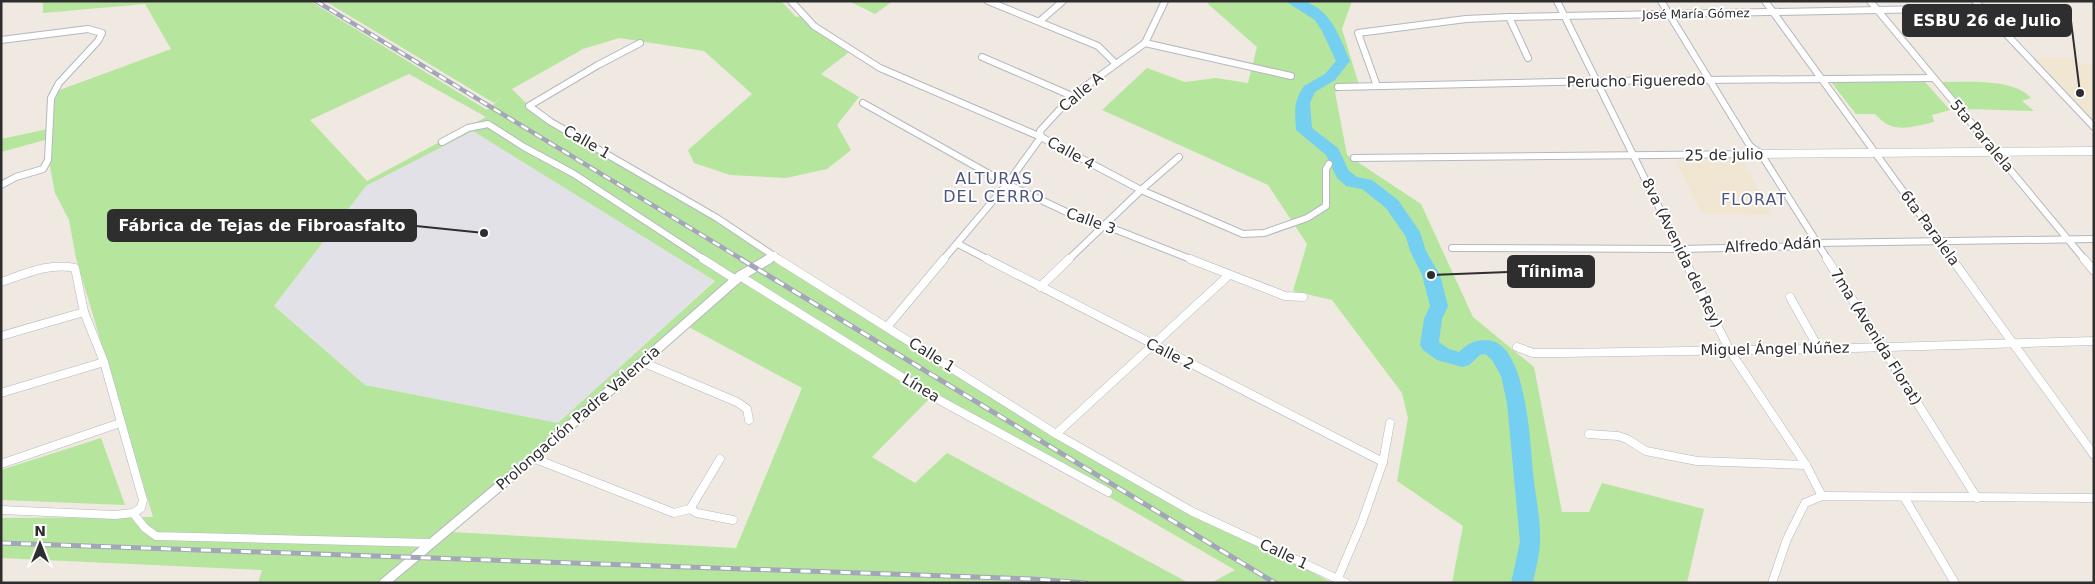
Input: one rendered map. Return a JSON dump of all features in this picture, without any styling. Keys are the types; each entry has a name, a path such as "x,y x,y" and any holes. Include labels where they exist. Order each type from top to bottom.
{"street":[{"name":"Calle 4","path":"791,1 814,26 880,68 984,110 1141,190 1243,234 1264,233 1307,218 1326,206 1326,169 1329,164"},
{"path":"988,1 1098,46 1116,64"},
{"path":"1040,21 1063,1"},
{"name":"8va (Avenida del Rey)","path":"1557,1 1730,350 1806,465 1822,496"},
{"name":"7ma (Avenida Florat)","path":"1661,1 1708,80 1750,146 1761,154 1977,498"},
{"name":"6ta Paralela","path":"1765,1 2094,455"},
{"name":"5ta Paralela","path":"1870,1 2094,271"},
{"path":"1976,1 2094,127"},
{"name":"Calle A","path":"888,327 1007,184 1040,137 1040,131 1072,96 1145,43 1162,2"},
{"name":"José María Gómez","path":"1377,86 1358,33 1466,19 1982,8 2034,11"},
{"path":"1509,17 1528,58"},
{"path":"1,40 88,29 102,33 98,41 59,82 51,98 48,160 43,169 16,177 1,185"},
{"name":"Calle 1","path":"640,42 598,64 529,106 551,122 717,218 1056,434 1191,511 1342,581"},
{"path":"1145,43 1291,76"},
{"path":"982,57 1072,96"},
{"name":"Perucho Figueredo","path":"1338,87 1597,81 1933,78"},
{"name":"Calle 3","path":"863,103 1007,184 1092,224 1104,225 1285,296 1304,297"},
{"name":"Línea","path":"442,142 468,128 488,124 524,147 574,174 629,212 932,396 1108,492"},
{"name":"25 de julio","path":"1354,158 2094,151"},
{"path":"1040,286 1141,190 1179,157"},
{"name":"Alfredo Adán","path":"1452,248 1681,249 1812,246 1816,243 2094,239"},
{"name":"Calle 2","path":"958,244 1383,462"},
{"name":"Prolongación Padre Valencia","path":"384,583 533,458 738,278 774,256"},
{"path":"1,282 50,268 67,265 75,268 84,312 104,362 143,500 141,508 133,513 115,515 1,510"},
{"path":"1056,434 1229,275"},
{"path":"1790,297 1819,349"},
{"path":"1,336 84,312"},
{"name":"Miguel Ángel Núñez","path":"1517,347 1533,353 1819,349 2094,340"},
{"path":"1,393 104,362"},
{"path":"642,362 737,402 747,409 749,420"},
{"path":"1,464 120,423"},
{"path":"1342,581 1383,462 1390,423"},
{"path":"1589,434 1618,436 1627,439 1646,451 1697,461 1806,465"},
{"path":"533,458 674,513 690,509 697,513 733,520"},
{"path":"690,509 720,459"},
{"path":"1772,583 1787,539 1805,503 1822,496 2094,498"},
{"path":"1904,497 1955,583"},
{"path":"133,513 145,528 156,536 430,543"}],"shaded area":[{"path":"2034,58 2074,58 2082,64 2094,64 2094,122"},
{"path":"473,131 715,280 558,423 365,385 274,306 366,186"},
{"path":"1742,160 1772,215 1702,214 1676,161"}],"green space":[{"path":"22,1 310,1 487,110 502,97 494,103 325,1 781,1 796,17 802,16 848,53 821,74 859,97 837,125 851,150 827,169 786,178 730,175 694,163 688,150 752,94 704,51 619,38 583,49 512,89 529,106 670,191 1056,434 1332,583 1211,583 1235,570 933,395 872,457 915,483 947,453 1189,583 258,583 262,570 1,558 1,518 153,517 76,258 69,220 55,193 45,140 1,152 1,139 48,129 57,91 171,49 145,4 43,13 43,3","holes":["409,74 486,117 367,181 310,120","473,131 715,281 558,423 365,385 274,306 366,186","687,326 802,388 736,548 451,532"]},
{"path":"849,1 893,1 875,14"},
{"path":"1209,1 1352,1 1342,29 1359,85 1335,92 1347,155 1421,204 1473,317 1534,367 1562,512 1589,512 1602,483 1704,509 1687,583 1452,583 1463,526 1397,481 1408,418 1402,393 1332,300 1293,291 1307,244 1268,185 1102,110 1147,68 1185,82 1216,78 1248,83 1257,47 1208,4"},
{"path":"1831,82 1925,82 1950,110 1932,115 1934,122 1910,127 1895,127 1888,125 1875,114 1856,114"},
{"path":"1942,82 1989,82 2014,87 2031,98 2022,101 2034,111 1965,109"},
{"path":"101,438 125,505 1,500 1,470"}],"waterway":[{"path":"1292,1 1313,11 1320,17 1330,31 1343,61 1330,77 1309,89 1302,103 1304,130 1332,152 1343,174 1352,182 1366,184 1392,204 1414,236 1418,251 1431,275 1439,306 1433,319 1429,345 1443,355 1462,360 1475,348 1488,347 1499,355 1510,376 1516,403 1530,542 1522,583"},
{"path":"1308,1 1308,7"}],"railway":[{"path":"316,1 743,260"},
{"path":"741,259 1275,583"},
{"path":"1,543 1032,579 1086,583"}],"place":[{"name":"ESBU 26 de Julio","path":"2080,93"},
{"name":"Fábrica de Tejas de Fibroasfalto","path":"484,233"},
{"name":"Tíinima","path":"1431,275"}],"district":[{"name":"ALTURAS DEL CERRO","path":"994,187"},
{"name":"FLORAT","path":"1754,199"}]}
